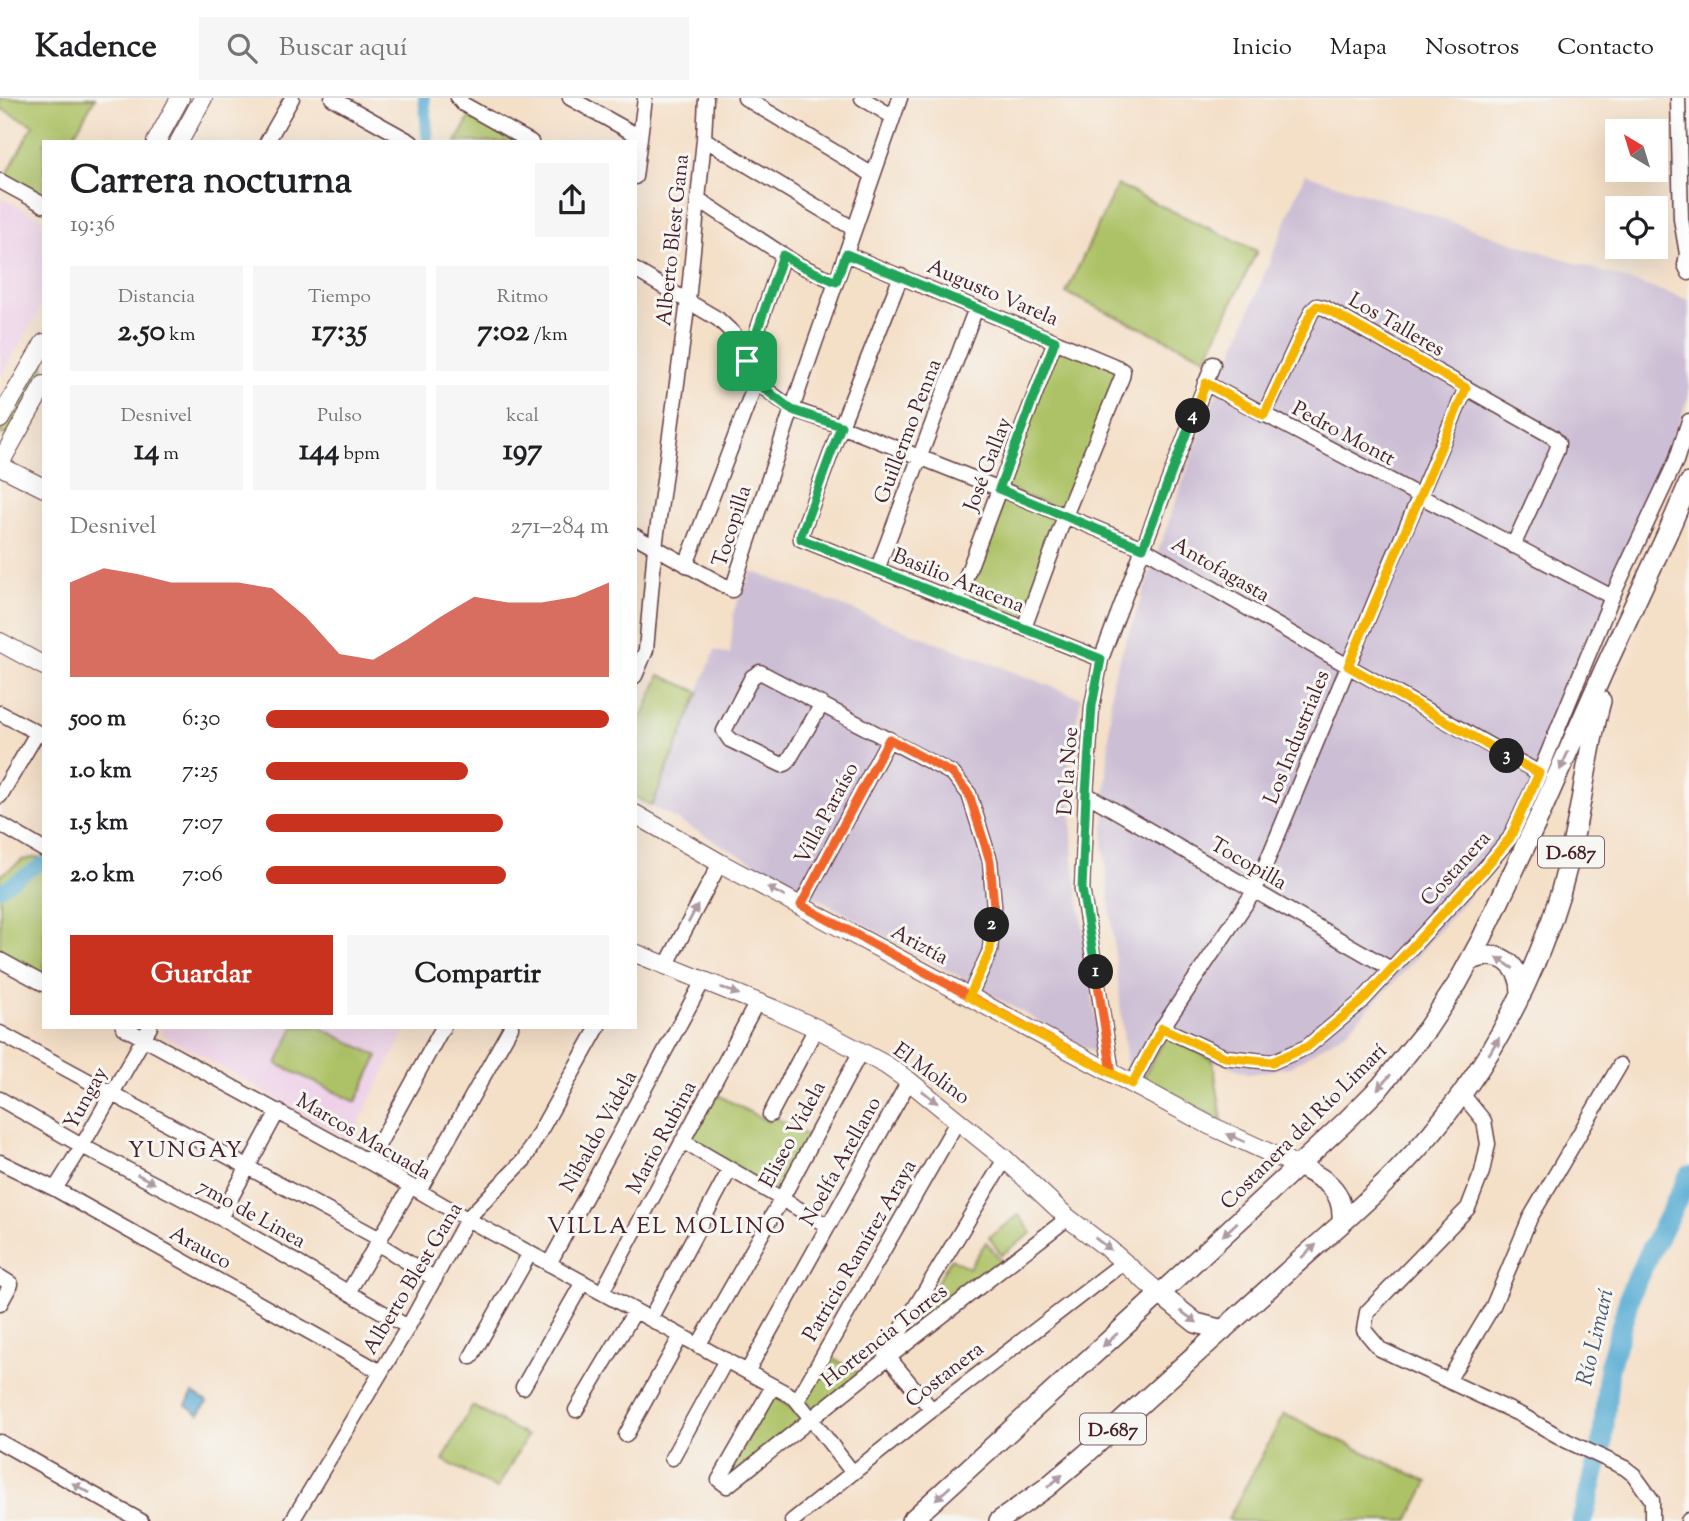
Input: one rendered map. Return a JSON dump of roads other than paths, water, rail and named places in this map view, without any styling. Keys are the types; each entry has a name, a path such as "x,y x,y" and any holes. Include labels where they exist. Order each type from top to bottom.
{"highway":[{"name":"Costanera del Río Limarí","path":"911,1521 1345,1122 1397,1067 1435,1018 1470,961 1528,842 1689,483"},
{"name":"Costanera del Río Limarí","path":"999,1521 1027,1503 1064,1473 1399,1170 1462,1094 1492,1049 1521,995 1545,937 1564,881 1594,727 1622,633"},
{"path":"1470,961 1490,956 1504,960 1518,974 1521,995"},
{"path":"1298,1166 1324,1179 1334,1188 1341,1205 1342,1222"},
{"path":"1160,1294 1196,1323 1223,1330"}],"main road":[{"path":"157,140 180,98"},
{"path":"180,140 204,98"},
{"path":"0,419 42,346"},
{"path":"42,389 0,464 42,487"},
{"path":"0,642 42,665"},
{"name":"Ariztía","path":"637,815 720,863 1209,1125 1298,1166"},
{"name":"El Molino","path":"637,955 757,1002 816,1028 886,1065 1005,1159 1068,1218 1160,1294"}],"street":[{"path":"268,140 292,98"},
{"path":"332,98 386,135 404,140"},
{"path":"570,98 640,137"},
{"path":"637,161 645,98"},
{"name":"Alberto Blest Gana","path":"637,671 646,650 655,547 688,301 706,98"},
{"path":"745,98 873,175"},
{"path":"862,98 893,117"},
{"path":"792,410 900,98"},
{"path":"1678,98 1681,219 1688,254 1685,265 1689,273"},
{"path":"460,101 528,140"},
{"path":"704,139 854,229"},
{"path":"0,181 42,204"},
{"path":"698,199 797,264 836,282"},
{"name":"Augusto Varela","path":"846,254 1123,371 1065,516"},
{"path":"747,361 783,255"},
{"name":"Antofagasta","path":"637,271 718,319 734,334 756,382 792,410 841,426 1143,548 1539,773"},
{"path":"841,426 901,276"},
{"name":"Los Talleres","path":"1264,415 1312,311 1317,306 1325,308 1553,437 1558,443 1513,546"},
{"name":"Guillermo Penna","path":"877,570 976,308"},
{"name":"José Gallay","path":"957,601 1055,341"},
{"name":"De la Noe","path":"1112,1073 1082,889 1092,706 1101,659 1213,364"},
{"path":"686,565 756,382"},
{"name":"Pedro Montt","path":"1206,383 1612,597"},
{"name":"Los Industriales","path":"1132,1084 1162,1028 1255,890 1466,388"},
{"name":"Tocopilla","path":"637,537 732,590 792,410"},
{"name":"Costanera","path":"1162,1028 1225,1057 1272,1062 1307,1047 1361,1002 1483,870 1510,838 1612,597 1676,461 1689,421"},
{"name":"Basilio Aracena","path":"841,426 801,539 1101,659"},
{"path":"1024,628 1065,516"},
{"path":"822,704 787,763 782,765 730,740 724,731 752,677 760,672 822,704 889,739 953,774 969,794 990,861 994,906 990,951 969,997"},
{"path":"0,713 40,735 0,796"},
{"name":"Villa Paraíso","path":"801,905 889,739"},
{"name":"Tocopilla","path":"1086,794 1391,970"},
{"path":"0,824 42,849"},
{"path":"666,966 720,863"},
{"path":"0,960 42,983"},
{"name":"Nibaldo Videla","path":"549,1264 703,981"},
{"name":"Mario Rubina","path":"602,1292 757,1002"},
{"path":"770,1115 816,1028"},
{"path":"369,1162 442,1029"},
{"path":"349,1292 378,1241 415,1189 510,1029"},
{"name":"Alberto Blest Gana","path":"292,1521 408,1327 467,1219 524,1160 597,1029"},
{"path":"0,1033 378,1241 435,1279"},
{"name":"Marcos Macuada","path":"147,1033 467,1219 773,1386 797,1401 853,1473"},
{"name":"Yungay","path":"54,1189 147,1033"},
{"name":"Eliseo Videla","path":"698,1346 781,1200 860,1051"},
{"path":"1448,1381 1493,1306 1530,1218 1620,1065"},
{"name":"Noelfa Arellano","path":"747,1372 909,1081"},
{"path":"1462,1094 1484,1121 1488,1143 1482,1172 1468,1208 1367,1312 1364,1330 1380,1349 1523,1416 1567,1441 1625,1468 1634,1475 1652,1500 1652,1521"},
{"name":"7mo de Linea","path":"0,1099 82,1146 220,1218 408,1327"},
{"path":"220,1218 278,1111"},
{"name":"Patricio Ramírez Araya","path":"797,1401 958,1120"},
{"path":"682,1141 828,1226"},
{"path":"932,1410 884,1361 1005,1159"},
{"name":"Arauco","path":"0,1162 54,1189 381,1371"},
{"path":"650,1319 730,1169"},
{"name":"Hortencia Torres","path":"773,1386 719,1479 727,1486 1068,1218"},
{"path":"471,1357 530,1253"},
{"name":"Costanera","path":"792,1521 1124,1262"},
{"path":"0,1277 11,1284 0,1304"},
{"path":"523,1387 583,1282"},
{"path":"576,1410 635,1311"},
{"path":"626,1435 681,1336"},
{"path":"672,1458 726,1360"},
{"path":"0,1442 141,1521"}],"water":[{"path":"193,1393 207,1402 199,1414 186,1405"}],"waterway":[{"path":"424,98 428,140"},
{"path":"0,890 42,863"},
{"name":"Río Limarí","path":"1582,1521 1602,1446 1609,1367 1633,1286 1689,1176"}],"district":[{"name":"YUNGAY","path":"186,1149"},
{"name":"VILLA EL MOLINO","path":"667,1225"}]}
